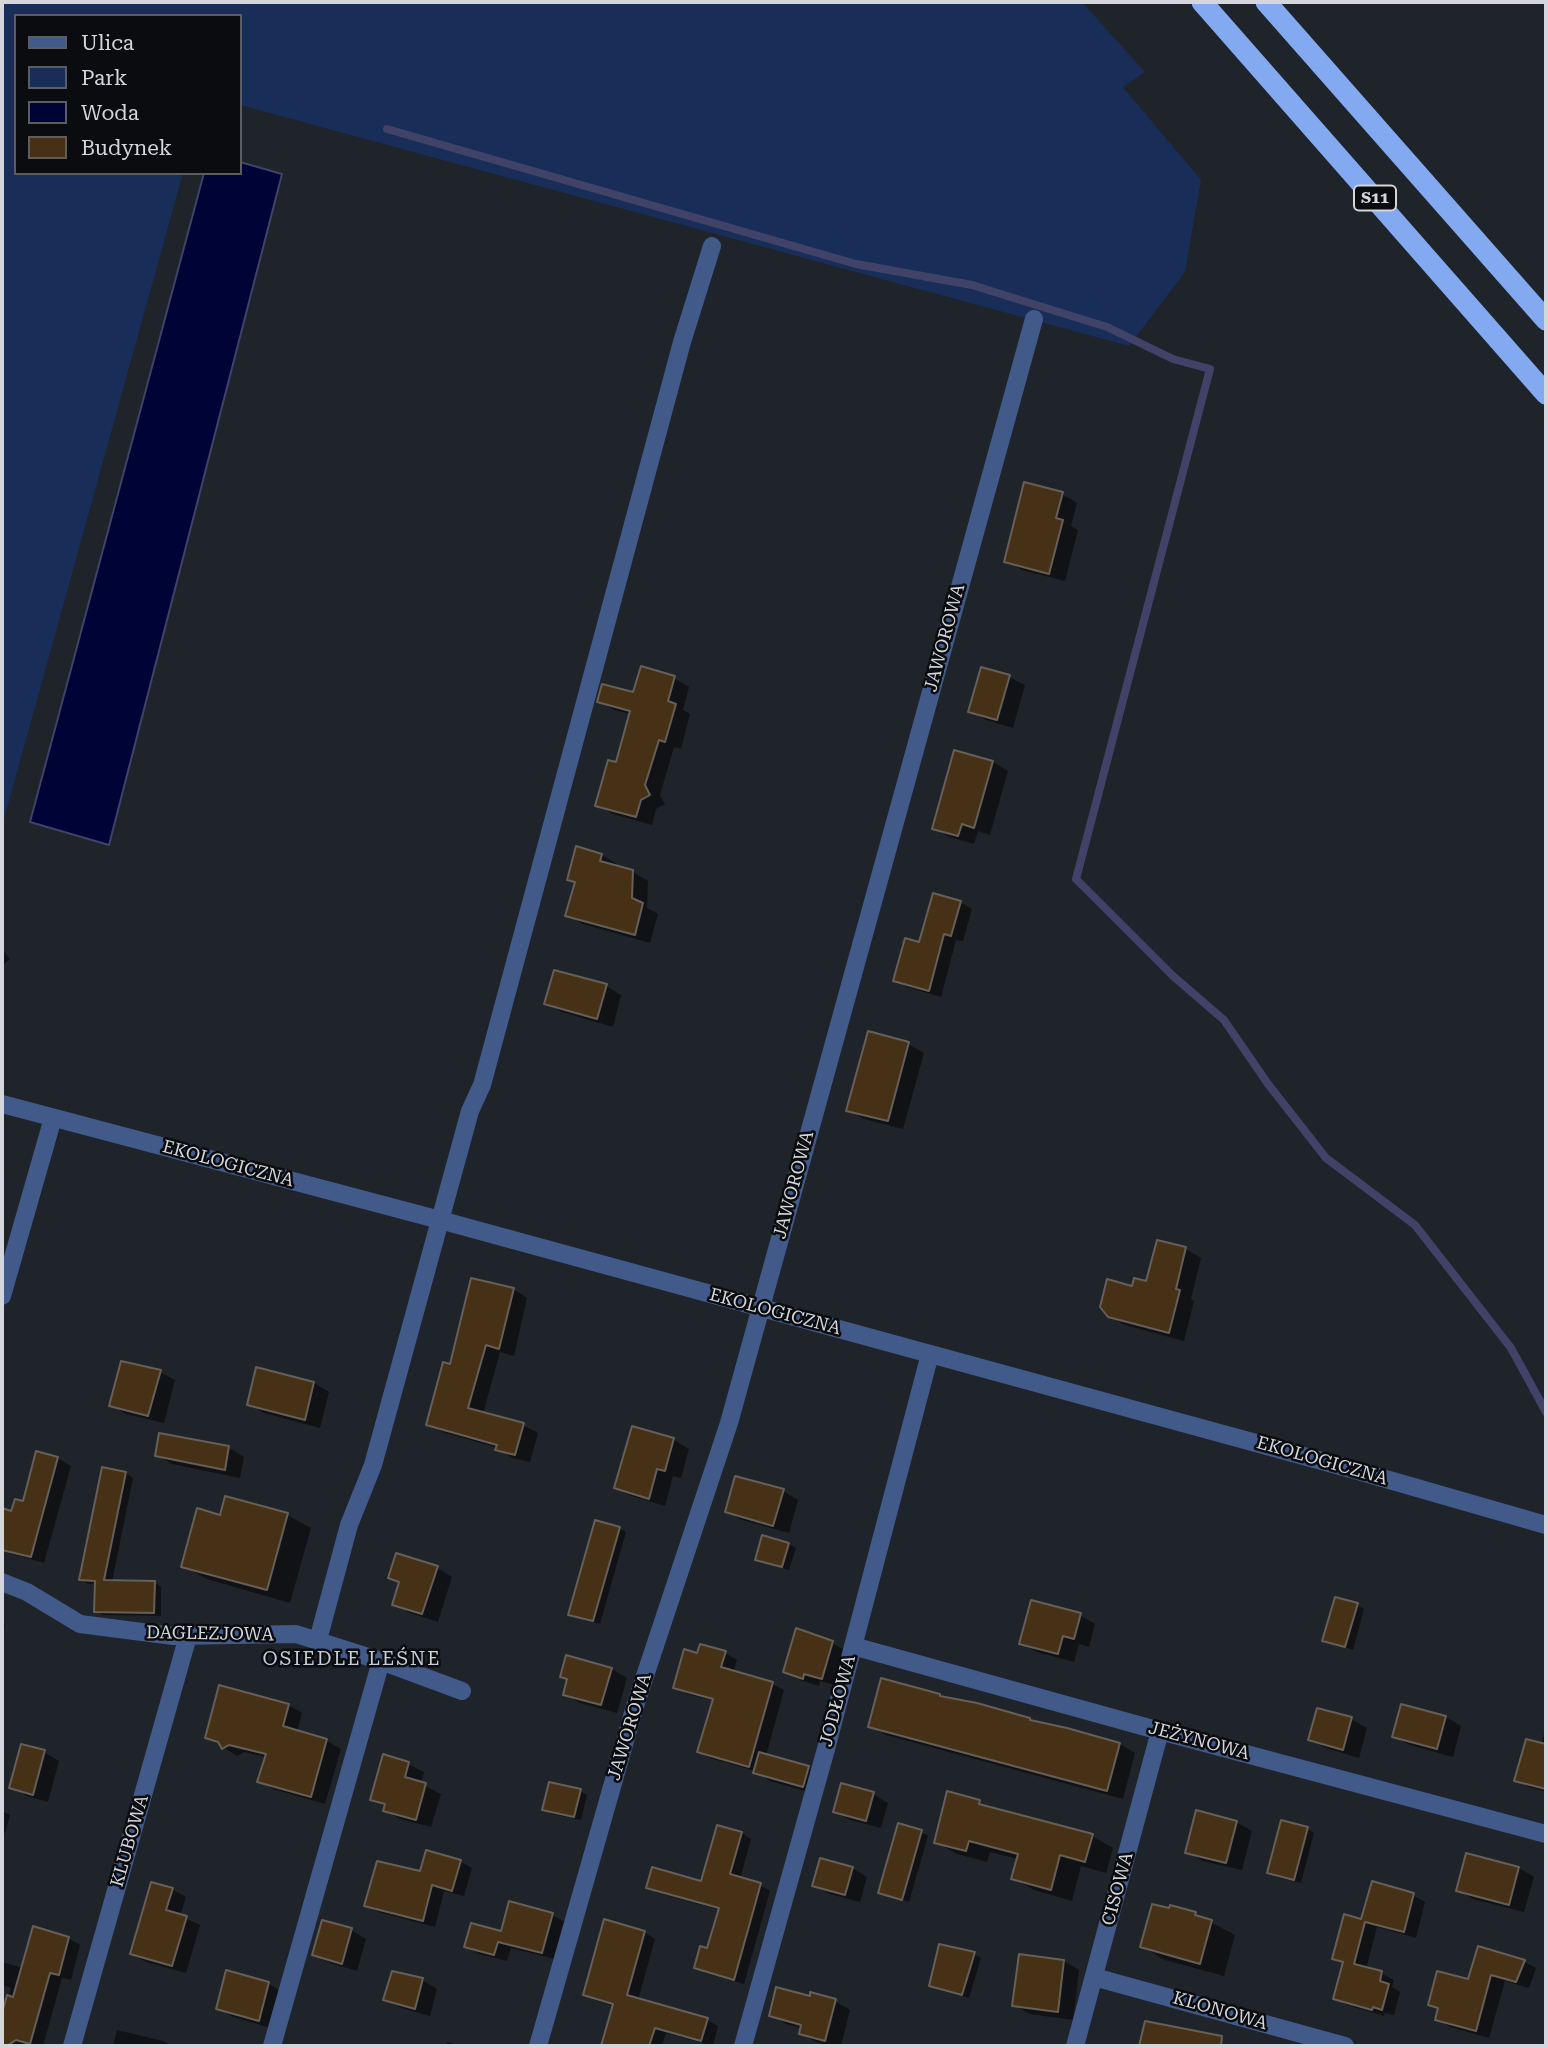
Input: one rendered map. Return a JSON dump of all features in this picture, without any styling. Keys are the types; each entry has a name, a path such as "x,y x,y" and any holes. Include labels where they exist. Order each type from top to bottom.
{"highway":[{"name":"S11","path":"1202,2 1546,394"},
{"name":"S11","path":"1266,2 1546,320"}],"street":[{"path":"318,1640 349,1525 373,1465 470,1111 482,1086 682,342 712,246"},
{"name":"JAWOROWA","path":"538,2046 635,1706 729,1423 1034,319"},
{"name":"EKOLOGICZNA","path":"2,1104 440,1220 1337,1465 1546,1525"},
{"path":"2,1296 53,1118"},
{"name":"JODŁOWA","path":"743,2046 930,1354"},
{"name":"DAGLEZJOWA","path":"2,1582 27,1591 80,1624 132,1632 188,1636 296,1634 381,1661 461,1691"},
{"name":"KLUBOWA","path":"72,2046 188,1636"},
{"name":"JEŻYNOWA","path":"853,1646 1546,1834"},
{"path":"272,2046 381,1661"},
{"name":"CISOWA","path":"1075,2046 1160,1731"},
{"name":"KLONOWA","path":"1094,1977 1345,2046"}],"green space":[{"path":"2,2 1082,2 1145,72 1123,87 1201,180 1185,272 1129,346 242,106 242,14 14,14 14,175 182,175 2,826"}],"water":[{"path":"242,163 282,174 109,845 30,822 203,175 242,175"}],"building":[{"path":"1024,482 1063,492 1056,518 1063,520 1049,574 1004,562"},
{"path":"641,666 675,676 668,701 676,704 665,742 659,740 645,785 650,795 641,800 636,817 595,806 608,760 616,762 630,711 597,702 602,684 633,692"},
{"path":"981,667 1010,675 997,720 968,712"},
{"path":"954,750 993,761 974,828 962,824 958,836 932,829"},
{"path":"576,846 602,854 600,861 633,870 632,898 643,903 635,935 565,916 575,882 567,880"},
{"path":"933,893 961,901 951,936 944,934 929,991 893,981 905,938 919,942"},
{"path":"554,970 607,984 597,1019 544,1004"},
{"path":"868,1031 909,1042 888,1121 846,1111"},
{"path":"1157,1240 1186,1247 1176,1289 1180,1290 1169,1333 1108,1317 1100,1307 1107,1279 1132,1286 1134,1278 1146,1281"},
{"path":"471,1278 514,1288 499,1349 486,1345 468,1408 524,1423 515,1455 495,1450 497,1445 426,1425 443,1362 450,1364"},
{"path":"121,1361 161,1370 148,1416 109,1406"},
{"path":"256,1367 314,1382 305,1420 247,1405"},
{"path":"632,1426 674,1438 665,1471 657,1469 649,1499 614,1488"},
{"path":"159,1433 229,1446 225,1470 155,1456"},
{"path":"36,1451 58,1457 31,1557 2,1550 2,1508 11,1511 15,1499 23,1501"},
{"path":"102,1467 126,1472 104,1580 155,1581 154,1613 94,1612 95,1581 79,1580"},
{"path":"735,1476 784,1489 773,1526 725,1512"},
{"path":"225,1496 288,1513 267,1590 181,1567 197,1508 220,1515"},
{"path":"595,1520 620,1527 593,1621 568,1615"},
{"path":"762,1535 789,1543 782,1567 755,1560"},
{"path":"396,1553 438,1566 422,1614 392,1605 399,1582 388,1578"},
{"path":"1335,1597 1358,1603 1345,1647 1322,1641"},
{"path":"1031,1600 1081,1613 1074,1639 1063,1636 1058,1654 1019,1644"},
{"path":"796,1628 833,1641 822,1679 804,1674 803,1679 783,1672"},
{"path":"700,1644 726,1651 721,1667 773,1682 749,1767 697,1752 713,1699 673,1688 684,1649 697,1653"},
{"path":"566,1655 612,1668 601,1705 563,1695 567,1679 560,1677"},
{"path":"881,1678 1120,1743 1107,1791 868,1727"},
{"path":"219,1685 289,1704 283,1726 327,1739 311,1797 257,1782 266,1754 229,1745 222,1749 218,1742 205,1738"},
{"path":"1401,1704 1446,1716 1437,1749 1392,1737"},
{"path":"1317,1708 1352,1717 1343,1750 1308,1740"},
{"path":"1526,1739 1546,1744 1546,1789 1514,1781"},
{"path":"21,1744 45,1750 33,1795 9,1788"},
{"path":"759,1752 809,1766 803,1787 753,1773"},
{"path":"383,1754 409,1762 405,1777 426,1783 416,1820 383,1811 385,1804 370,1800"},
{"path":"549,1782 581,1789 574,1817 542,1810"},
{"path":"841,1783 874,1792 866,1821 833,1812"},
{"path":"947,1791 980,1800 979,1804 1093,1834 1085,1862 1060,1855 1051,1890 1011,1879 1018,1854 969,1841 966,1851 934,1843"},
{"path":"1196,1810 1237,1821 1226,1863 1185,1853"},
{"path":"1281,1820 1308,1827 1294,1880 1267,1873"},
{"path":"898,1823 922,1830 902,1900 878,1893"},
{"path":"717,1825 742,1832 730,1874 761,1883 734,1980 694,1968 700,1946 707,1948 719,1908 646,1888 652,1867 701,1881"},
{"path":"426,1850 461,1860 452,1891 432,1885 423,1921 364,1906 377,1861 420,1871"},
{"path":"1466,1853 1519,1867 1509,1905 1456,1891"},
{"path":"820,1858 853,1867 845,1895 812,1886"},
{"path":"1372,1881 1414,1893 1404,1932 1365,1922 1354,1964 1382,1971 1380,1981 1389,1984 1382,2010 1373,2007 1372,2010 1333,1999 1343,1962 1332,1959 1344,1914 1361,1919"},
{"path":"151,1882 173,1888 166,1910 187,1916 172,1966 130,1954"},
{"path":"509,1901 553,1913 542,1953 498,1942 494,1955 464,1947 471,1923 501,1931"},
{"path":"1152,1904 1169,1908 1170,1905 1196,1912 1195,1915 1212,1920 1200,1964 1140,1947"},
{"path":"604,1919 645,1931 627,1995 708,2018 701,2041 655,2028 649,2046 601,2046 613,2004 583,1995"},
{"path":"322,1920 352,1928 342,1964 312,1955"},
{"path":"33,1926 69,1937 59,1975 50,1973 30,2044 16,2040 2,2046 2,2013 7,1995 13,1997"},
{"path":"939,1944 975,1952 962,1995 929,1986"},
{"path":"1478,1946 1525,1960 1516,1982 1491,1975 1476,2031 1435,2020 1438,2008 1428,2005 1437,1971 1468,1979"},
{"path":"1019,1954 1064,1960 1058,2012 1012,2006"},
{"path":"226,1970 269,1982 259,2021 216,2009"},
{"path":"392,1971 423,1978 415,2009 383,2000"},
{"path":"776,1987 810,1996 810,1992 836,1999 825,2041 799,2034 801,2025 769,2016"},
{"path":"1145,2021 1222,2036 1221,2046 1139,2046"}],"waterway":[{"path":"387,129 856,264 972,285 1107,327 1173,359 1210,369 1076,879 1173,976 1224,1020 1268,1084 1326,1158 1415,1225 1511,1348 1546,1412"}],"district":[{"name":"OSIEDLE LEŚNE","path":"352,1659"}]}
